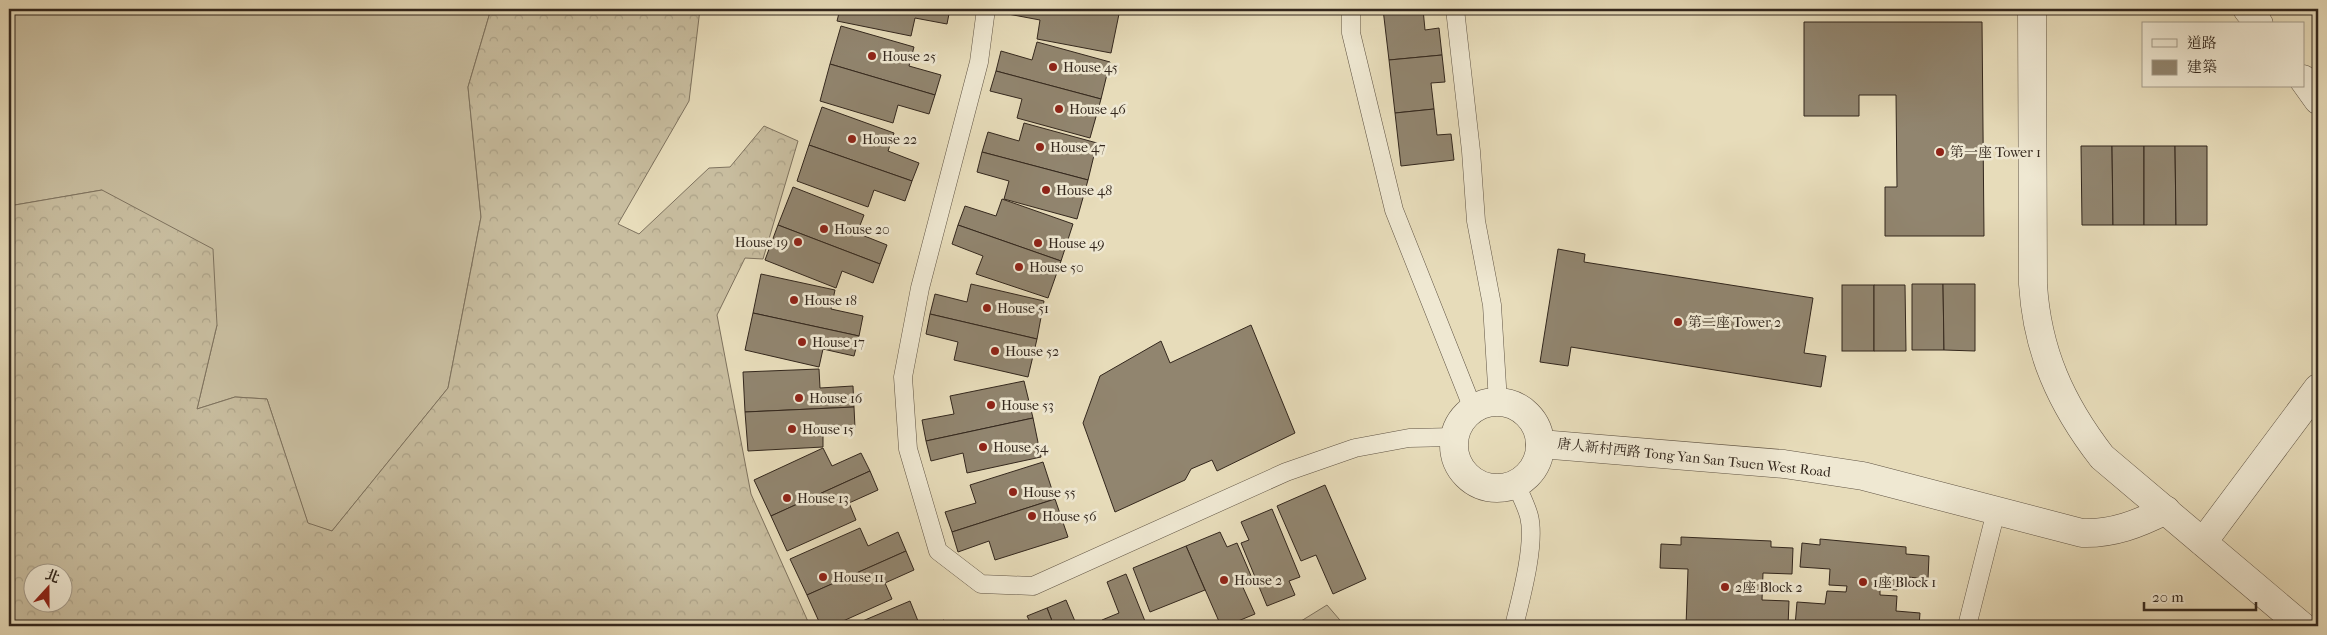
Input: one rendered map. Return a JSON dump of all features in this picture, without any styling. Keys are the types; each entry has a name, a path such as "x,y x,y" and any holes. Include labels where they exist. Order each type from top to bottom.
{"street":[{"path":"2032,9 2033,284 2035,317 2042,347 2066,405 2082,432 2102,457 2302,626"},
{"path":"2247,9 2257,22"},
{"path":"2304,80 2318,100"},
{"path":"2203,542 2318,388"},
{"path":"1511,405 1522,410 1538,431 1539,456 1534,468 1516,484 1503,488 1489,488 1476,483 1465,475 1457,464 1454,436 1458,426 1485,406 1511,405"},
{"name":"唐人新村西路 Tong Yan San Tsuen West Road","path":"1540,444 1563,444 1792,465 1863,476 2082,533 2102,533 2127,527 2166,510"}],"lane":[{"path":"986,9 979,62 920,288 902,377 908,449 938,551 981,584 1033,586 1286,472 1355,448 1409,438 1454,436"},
{"path":"1351,9 1351,33 1394,210 1485,406"},
{"path":"1455,9 1471,151 1476,221 1492,305 1485,406"},
{"path":"1514,626 1528,558 1530,527 1529,516 1516,484"},
{"path":"1967,626 1996,511"}],"green space":[{"path":"9,9 491,9 468,87 481,217 448,388 332,531 308,524 267,399 235,397 197,409 217,325 102,190 9,206"},
{"path":"491,9 700,9 689,101 618,224 639,234 709,168 730,167 764,126 798,141 763,259 745,258 717,315 751,494 810,626 9,626 9,206 102,190 213,249 217,325 197,409 235,397 267,399 308,523 332,531 448,388 481,217 468,87"},
{"path":"1327,605 1345,626 1293,626"},
{"path":"1405,621 1438,623 1441,626 1366,626"}],"building":[{"path":"840,9 950,9 947,24 915,18 911,36 837,21"},
{"path":"1009,9 1092,9 1119,14 1111,53 1037,39 1040,20 1008,14"},
{"path":"1092,9 1120,9 1119,14"},
{"path":"1383,9 1423,9 1425,30 1439,28 1442,55 1389,60"},
{"name":"第一座 Tower 1","path":"1804,22 1982,22 1984,236 1885,236 1885,187 1897,187 1896,95 1859,95 1859,116 1804,116"},
{"name":"House 25","path":"841,26 914,47 909,66 941,75 935,95 830,64"},
{"name":"House 45","path":"1037,42 1110,62 1101,99 996,71 1001,51 1032,60"},
{"path":"1442,55 1445,82 1431,83 1434,109 1395,113 1389,60"},
{"path":"830,64 935,95 929,114 898,105 893,123 820,101"},
{"name":"House 46","path":"996,71 1101,99 1090,138 1017,118 1022,99 990,91"},
{"name":"House 22","path":"822,107 894,133 888,151 919,163 912,181 809,145"},
{"path":"1434,109 1437,135 1451,134 1454,160 1401,166 1395,113"},
{"name":"House 47","path":"1024,123 1097,143 1088,180 982,152 988,132 1019,141"},
{"path":"809,145 912,181 905,201 874,190 868,207 797,181"},
{"path":"2081,146 2112,146 2113,225 2082,225"},
{"path":"2112,146 2144,146 2144,225 2113,225"},
{"path":"2144,146 2175,146 2176,225 2144,225"},
{"path":"2175,146 2207,146 2207,225 2176,225"},
{"name":"House 48","path":"982,152 1088,180 1077,219 1004,199 1009,181 977,172"},
{"name":"House 20","path":"793,187 864,215 857,233 887,245 880,264 778,225"},
{"name":"House 49","path":"1002,199 1073,224 1061,261 958,225 965,206 996,216"},
{"name":"House 19","path":"778,225 880,264 873,283 842,271 836,288 765,260"},
{"name":"House 50","path":"958,225 1061,261 1048,298 976,274 983,256 952,244"},
{"name":"第二座 Tower 2","path":"1558,249 1585,254 1584,262 1813,298 1804,353 1826,356 1821,387 1571,347 1568,366 1540,362"},
{"name":"House 18","path":"761,274 835,290 831,309 863,316 859,336 753,313"},
{"name":"House 51","path":"971,284 1044,301 1037,339 930,314 935,294 967,302"},
{"path":"1912,284 1943,284 1944,350 1912,350"},
{"path":"1943,284 1975,284 1975,351 1944,350"},
{"path":"1842,285 1874,285 1874,351 1842,351"},
{"path":"1874,285 1905,285 1906,351 1874,351"},
{"name":"House 17","path":"753,313 859,336 854,356 823,349 819,367 745,350"},
{"name":"House 52","path":"930,314 1037,339 1028,377 954,360 958,342 926,334"},
{"path":"1251,325 1295,433 1217,471 1212,460 1191,469 1185,480 1115,512 1083,423 1100,376 1161,341 1170,363"},
{"name":"House 16","path":"819,369 820,388 853,386 854,407 745,412 743,372"},
{"name":"House 53","path":"1024,381 1033,418 926,441 922,420 954,414 950,396"},
{"name":"House 15","path":"854,407 855,428 823,429 823,447 748,451 745,412"},
{"name":"House 54","path":"1033,418 1041,457 967,473 963,453 931,461 926,441"},
{"name":"House 13","path":"823,448 832,466 861,453 870,471 771,516 754,480"},
{"name":"House 55","path":"1043,462 1055,499 952,532 945,512 976,503 970,485"},
{"path":"870,471 878,490 849,503 856,520 787,551 771,516"},
{"path":"1325,485 1366,579 1333,594 1316,555 1301,561 1277,506"},
{"name":"House 56","path":"1055,499 1068,537 995,560 989,541 958,552 952,532"},
{"path":"1272,509 1300,577 1289,581 1295,595 1267,606 1241,543 1249,540 1241,522"},
{"name":"House 11","path":"860,528 868,546 898,532 906,551 807,595 790,559"},
{"name":"House 2","path":"1220,532 1227,547 1237,543 1252,578 1241,583 1255,614 1226,626 1221,626 1186,546"},
{"name":"2座 Block 2","path":"1681,537 1771,541 1771,547 1793,548 1792,574 1763,573 1762,600 1789,601 1788,626 1686,626 1688,569 1660,568 1661,544 1681,545"},
{"name":"1座 Block 1","path":"1820,539 1906,547 1906,554 1929,556 1928,579 1898,576 1897,590 1880,589 1880,595 1897,596 1896,611 1920,613 1919,626 1795,626 1797,602 1825,604 1827,591 1846,592 1847,586 1829,585 1830,569 1800,567 1802,543 1820,545"},
{"path":"1186,546 1205,590 1150,612 1133,568"},
{"path":"906,551 914,570 885,583 892,599 832,626 821,626 807,595"},
{"path":"1126,574 1147,626 1104,626 1102,620 1119,613 1107,582"},
{"path":"1066,600 1077,626 1054,626 1047,608"},
{"path":"910,601 920,626 853,626 853,625"},
{"path":"1047,608 1054,626 1032,626 1027,616"},
{"path":"944,620 947,626 930,626"}],"place":[{"name":"House 25","path":"872,56"},
{"name":"House 45","path":"1053,67"},
{"name":"House 46","path":"1059,109"},
{"name":"House 22","path":"852,139"},
{"name":"House 47","path":"1040,147"},
{"name":"第一座 Tower 1","path":"1940,152"},
{"name":"House 48","path":"1046,190"},
{"name":"House 20","path":"824,229"},
{"name":"House 19","path":"798,242"},
{"name":"House 49","path":"1038,243"},
{"name":"House 50","path":"1019,267"},
{"name":"House 18","path":"794,300"},
{"name":"House 51","path":"987,308"},
{"name":"第二座 Tower 2","path":"1678,322"},
{"name":"House 17","path":"802,342"},
{"name":"House 52","path":"995,351"},
{"name":"House 16","path":"799,398"},
{"name":"House 53","path":"991,405"},
{"name":"House 15","path":"792,429"},
{"name":"House 54","path":"983,447"},
{"name":"House 55","path":"1013,492"},
{"name":"House 13","path":"787,498"},
{"name":"House 56","path":"1032,516"},
{"name":"House 11","path":"823,577"},
{"name":"House 2","path":"1224,580"},
{"name":"1座 Block 1","path":"1863,582"},
{"name":"2座 Block 2","path":"1725,587"}]}
